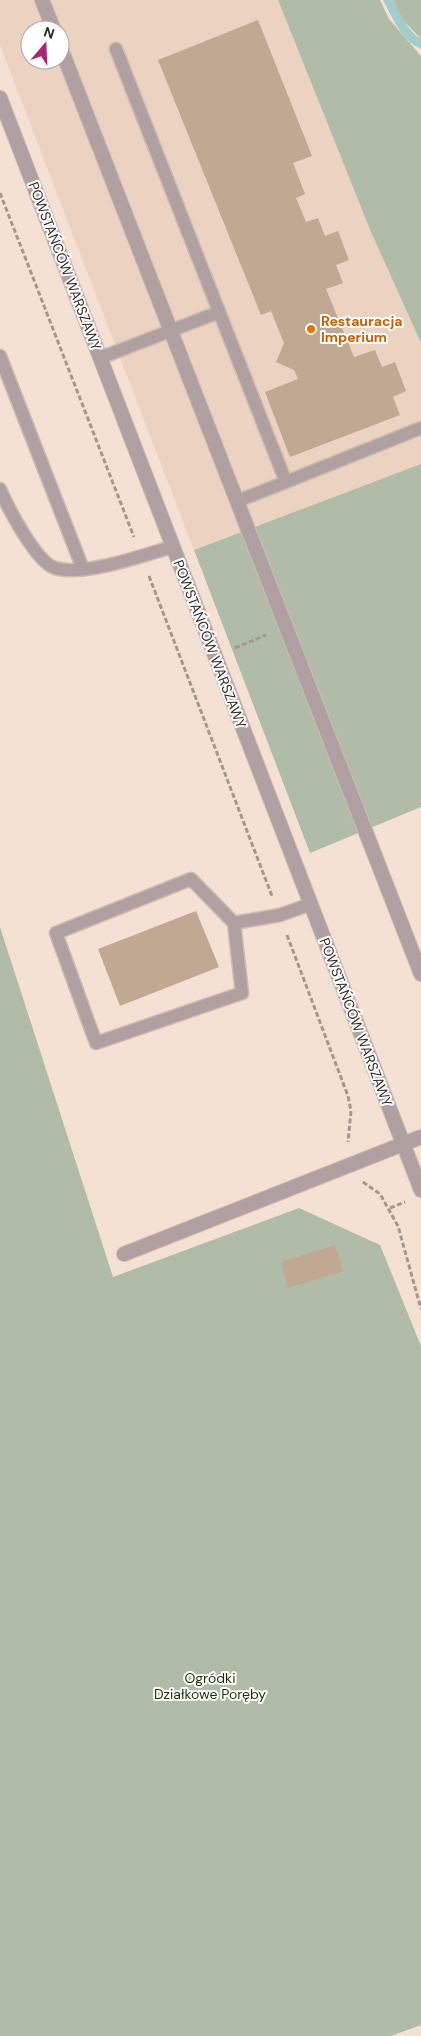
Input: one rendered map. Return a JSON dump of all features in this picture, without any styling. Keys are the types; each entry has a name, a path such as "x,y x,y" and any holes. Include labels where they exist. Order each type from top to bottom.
{"street":[{"path":"42,0 50,20"},
{"path":"69,70 421,974"},
{"name":"POWSTAŃCÓW WARSZAWY","path":"0,98 421,1190"},
{"path":"124,1254 421,1137"}],"lane":[{"path":"116,49 286,482"},
{"path":"100,358 219,312"},
{"path":"0,356 83,568"},
{"path":"238,501 421,428"},
{"path":"0,490 32,549 54,568 83,568 110,565 172,547"},
{"path":"191,879 234,923 242,993 96,1043 56,933 191,879"},
{"path":"234,923 280,915 311,904"}],"path":[{"path":"0,193 126,522 142,556 348,1096 351,1111 348,1148 353,1164 359,1178 380,1194 398,1226 421,1309"},
{"path":"232,649 285,628"}],"shaded area":[{"path":"0,0 278,0 371,232 421,343 421,464 194,550 0,45"}],"green space":[{"path":"278,0 380,0 389,19 421,56 421,343 371,232"},
{"path":"393,0 421,0 421,39 402,19"},
{"path":"421,464 421,807 310,853 194,550"},
{"name":"Ogródki Działkowe Poręby","path":"0,927 113,1277 299,1208 380,1245 421,1346 421,2025 391,2036 0,2036"}],"building":[{"path":"258,20 312,156 293,163 305,194 296,198 306,222 318,218 325,236 338,231 349,260 336,265 343,283 326,289 354,357 375,350 382,367 395,362 406,391 393,397 400,415 290,457 265,392 298,379 294,370 276,362 284,343 271,311 261,315 158,60"},
{"path":"196,911 219,967 120,1006 98,949"},
{"path":"335,1245 343,1271 288,1288 281,1262"}],"waterway":[{"path":"388,0 406,31 415,41 421,44"}],"place":[{"name":"Restauracja Imperium","path":"311,329"}]}
